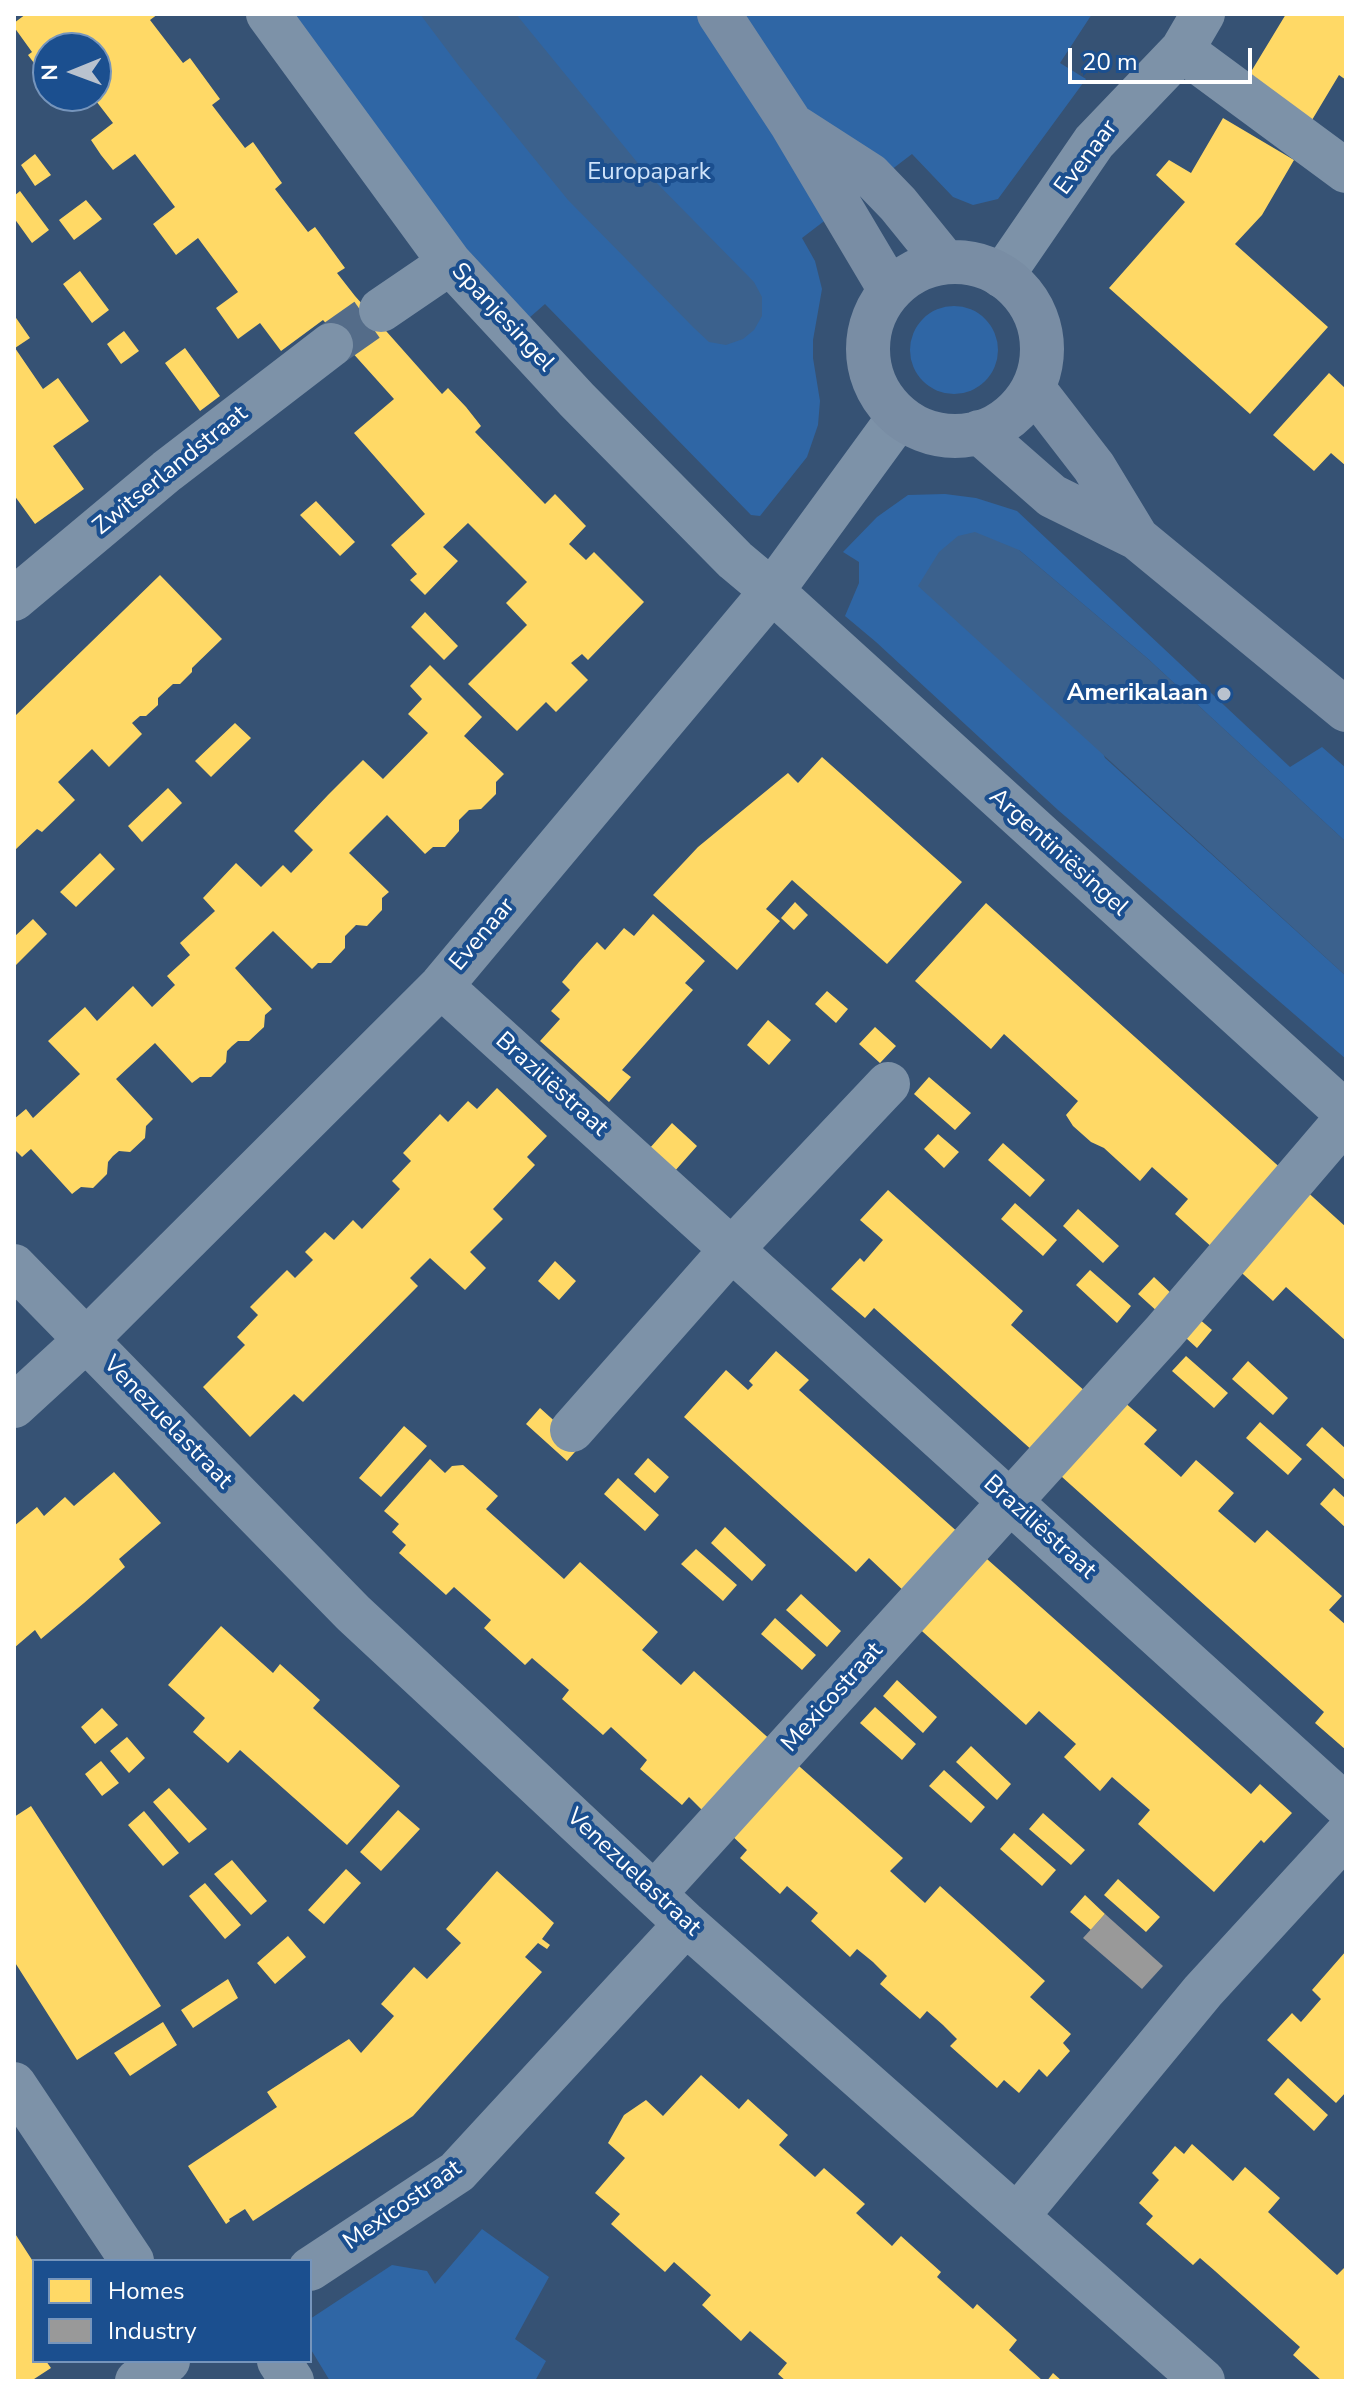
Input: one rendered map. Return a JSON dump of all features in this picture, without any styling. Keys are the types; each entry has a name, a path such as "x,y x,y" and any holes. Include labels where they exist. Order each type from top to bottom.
{"street":[{"name":"Spanjesingel","path":"268,14 450,263 577,400 735,560 772,591"},
{"path":"719,14 792,125 890,290"},
{"name":"Evenaar","path":"1002,276 1094,142 1192,32 1346,171"},
{"path":"792,125 870,175 945,262"},
{"path":"945,262 985,266 1002,276 1022,292 1035,314 1041,339 1041,364 1033,388 1020,408 1002,423 959,437 937,435 899,417 881,396 870,370 868,342 875,314 890,290 924,267 945,262"},
{"path":"381,310 450,263"},
{"name":"Zwitserlandstraat","path":"14,599 167,471 331,345"},
{"path":"1033,388 1094,467 1137,538"},
{"name":"Evenaar","path":"14,1406 86,1340 441,986 772,591 899,417"},
{"path":"979,432 1052,496 1137,538 1346,710"},
{"name":"Argentiniësingel","path":"772,591 1346,1116"},
{"name":"Braziliëstraat","path":"441,986 1346,1806"},
{"path":"572,1430 731,1250 888,1084"},
{"name":"Mexicostraat","path":"654,1894 1164,1332 1346,1116"},
{"path":"14,1266 86,1340"},
{"name":"Venezuelastraat","path":"86,1340 353,1613 686,1924 1203,2381"},
{"path":"1018,2215 1203,1991 1346,1835"},
{"name":"Mexicostraat","path":"312,2268 457,2172 686,1924"},
{"path":"14,2084 131,2259"},
{"path":"137,2381 165,2363"},
{"path":"280,2363 292,2381"}],"green space":[{"name":"Europapark","path":"280,14 1092,14 1060,63 1086,79 998,199 973,205 953,197 912,154 802,238 815,261 822,289 813,340 820,401 818,425 807,457 760,516 751,515 545,304 529,318 450,233"},
{"path":"954,306 971,310 985,319 994,333 998,350 994,367 985,381 971,390 954,394 937,390 923,381 914,367 910,350 914,333 923,319 937,310"},
{"path":"945,494 976,498 1017,511 1290,767 1322,747 1346,768 1346,842 1147,658 1019,550 1105,758 1346,976 1346,1059 1058,810 845,616 859,583 859,562 843,552 877,517 908,495"},
{"path":"482,2229 549,2277 515,2339 546,2361 535,2381 330,2381 312,2351 312,2318 392,2265 427,2271 435,2284"}],"shaded area":[{"path":"420,14 516,14 641,167 754,282 762,297 762,316 754,330 743,339 726,345 709,342 694,328 568,200"},
{"path":"975,532 1019,550 1147,658 1346,842 1346,976 918,586 939,552 958,536"}],"building: Homes":[{"path":"26,14 158,14 150,20 183,63 190,58 220,99 212,105 245,148 253,142 282,183 275,189 308,232 315,227 345,268 337,273 355,296 442,394 448,388 466,407 481,426 475,432 545,504 555,494 586,526 569,544 586,560 594,552 644,602 588,660 582,654 571,663 588,680 556,712 546,702 517,731 468,684 527,625 506,603 527,582 468,523 443,547 458,561 425,595 410,580 417,574 391,545 425,514 354,433 394,399 323,320 281,351 260,323 238,339 216,308 238,292 198,238 176,255 153,224 175,207 135,154 113,170 91,140 113,123 105,112 112,112 112,32 32,32 32,52 14,23"},
{"path":"1286,14 1346,14 1346,80 1339,75 1312,120 1246,80"},
{"path":"1223,118 1294,160 1262,215 1235,244 1328,327 1250,414 1109,288 1185,202 1156,175 1169,160 1191,173"},
{"path":"35,154 51,175 35,186 21,165"},
{"path":"20,191 49,230 32,243 14,218 14,196"},
{"path":"86,200 102,219 74,240 59,220"},
{"path":"80,271 109,310 92,323 63,284"},
{"path":"14,315 30,338 15,348 43,389 58,378 89,421 53,446 84,489 35,524 14,495"},
{"path":"124,331 139,351 121,364 107,344"},
{"path":"185,348 220,396 200,411 165,363"},
{"path":"1329,373 1346,389 1346,466 1331,453 1314,471 1273,435"},
{"path":"316,501 355,542 340,556 300,515"},
{"path":"160,575 222,639 180,684 173,684 158,698 158,705 132,723 142,734 109,767 92,749 58,782 75,800 42,832 37,829 14,851 14,717"},
{"path":"425,612 458,646 444,660 411,627"},
{"path":"430,665 482,717 464,736 504,774 496,782 496,794 481,809 469,810 459,820 459,831 445,847 433,847 425,854 387,815 349,853 389,892 382,898 382,910 367,926 356,925 345,936 345,948 331,963 318,963 312,969 273,931 235,968 272,1009 265,1015 264,1027 249,1041 238,1041 232,1046 227,1051 226,1062 211,1077 200,1077 192,1083 155,1043 116,1079 153,1119 146,1126 145,1138 130,1152 119,1151 113,1156 108,1162 107,1174 93,1188 81,1187 72,1194 31,1149 22,1157 14,1149 14,1119 26,1109 33,1118 80,1074 48,1041 85,1007 97,1021 133,986 152,1007 175,985 167,976 190,955 180,943 215,911 203,898 236,863 261,887 283,865 291,873 313,850 294,831 328,795 363,760 383,779 428,733 408,714 422,699 410,686"},
{"path":"235,723 251,738 211,777 195,761"},
{"path":"822,757 962,882 887,964 792,880 766,909 780,921 737,970 653,895 698,847 788,773 798,783"},
{"path":"168,788 182,803 142,842 128,826"},
{"path":"100,853 115,869 76,907 60,892"},
{"path":"795,902 808,915 794,930 781,918"},
{"path":"986,903 1285,1172 1215,1250 1175,1214 1188,1199 1152,1167 1140,1181 1104,1148 1091,1142 1073,1126 1066,1115 1078,1101 1004,1034 991,1049 915,981"},
{"path":"653,914 705,961 685,983 693,990 622,1070 631,1077 609,1102 540,1041 560,1019 551,1011 570,990 562,982 579,962 597,942 605,950 624,928 634,936"},
{"path":"33,919 47,934 14,967 14,937"},
{"path":"827,991 848,1009 836,1023 815,1004"},
{"path":"768,1020 791,1040 769,1065 747,1045"},
{"path":"875,1027 896,1046 880,1063 859,1044"},
{"path":"929,1077 971,1113 955,1130 914,1094"},
{"path":"497,1088 547,1136 527,1157 535,1165 493,1209 503,1219 470,1252 486,1268 465,1290 430,1258 410,1278 418,1286 303,1402 294,1394 250,1437 203,1387 245,1345 237,1337 258,1315 250,1307 287,1270 295,1278 313,1260 305,1252 325,1232 334,1240 353,1220 362,1229 400,1189 392,1181 411,1161 403,1153 440,1114 448,1122 468,1101 477,1109"},
{"path":"672,1123 697,1146 674,1172 649,1149"},
{"path":"938,1134 959,1152 944,1168 924,1149"},
{"path":"1003,1143 1045,1180 1030,1197 988,1160"},
{"path":"1303,1188 1346,1227 1346,1341 1286,1287 1273,1301 1234,1266"},
{"path":"888,1190 1023,1311 1011,1325 1087,1393 1034,1452 874,1308 865,1318 831,1289 860,1258 864,1262 883,1240 860,1220"},
{"path":"1015,1203 1057,1240 1043,1256 1001,1219"},
{"path":"1078,1209 1119,1246 1103,1263 1063,1226"},
{"path":"555,1261 576,1281 559,1300 538,1281"},
{"path":"1090,1270 1131,1306 1117,1323 1076,1285"},
{"path":"1154,1277 1174,1296 1159,1313 1138,1294"},
{"path":"1191,1312 1212,1330 1197,1348 1176,1329"},
{"path":"776,1351 809,1380 799,1390 961,1535 907,1594 869,1558 856,1572 684,1417 726,1370 748,1390 753,1385 749,1381"},
{"path":"1186,1356 1228,1393 1214,1408 1172,1371"},
{"path":"1248,1361 1288,1398 1273,1415 1232,1379"},
{"path":"1117,1396 1157,1430 1144,1444 1181,1477 1196,1460 1234,1493 1218,1511 1255,1543 1267,1530 1342,1596 1329,1610 1346,1625 1346,1750 1315,1723 1324,1712 1052,1468"},
{"path":"540,1408 581,1445 567,1461 526,1424"},
{"path":"1260,1422 1302,1459 1288,1475 1246,1438"},
{"path":"404,1426 427,1446 381,1497 359,1478"},
{"path":"1322,1427 1346,1449 1346,1481 1306,1445"},
{"path":"648,1458 669,1477 655,1493 634,1474"},
{"path":"430,1459 445,1473 452,1466 463,1465 498,1496 486,1509 564,1579 580,1562 658,1632 642,1650 681,1685 694,1671 774,1743 708,1816 689,1797 682,1805 640,1769 647,1760 611,1727 603,1735 562,1699 569,1690 532,1658 525,1665 484,1628 491,1620 454,1587 446,1595 399,1553 406,1545 392,1532 399,1524 384,1511"},
{"path":"114,1472 161,1523 119,1559 125,1567 84,1603 41,1639 35,1630 14,1648 14,1526 37,1507 44,1516 65,1497 74,1506"},
{"path":"618,1478 659,1515 645,1531 604,1494"},
{"path":"1334,1488 1346,1499 1346,1528 1320,1504"},
{"path":"725,1527 766,1565 752,1581 711,1543"},
{"path":"696,1549 737,1585 723,1601 681,1564"},
{"path":"978,1551 1251,1794 1260,1784 1292,1813 1264,1843 1261,1840 1214,1892 1138,1824 1150,1810 1112,1777 1100,1791 1064,1757 1076,1744 1039,1711 1026,1725 913,1623"},
{"path":"801,1594 841,1631 827,1647 786,1610"},
{"path":"775,1618 816,1655 802,1670 761,1634"},
{"path":"221,1626 273,1673 280,1664 320,1700 313,1708 400,1786 347,1845 240,1750 228,1763 193,1732 205,1718 168,1685"},
{"path":"897,1680 937,1717 923,1733 883,1696"},
{"path":"875,1707 916,1744 902,1760 860,1723"},
{"path":"102,1708 118,1725 95,1744 81,1727"},
{"path":"127,1737 145,1758 129,1773 110,1751"},
{"path":"971,1746 1011,1784 997,1800 956,1762"},
{"path":"791,1759 903,1858 890,1871 925,1903 940,1886 1045,1981 1030,1997 1071,2034 1063,2043 1070,2051 1047,2077 1039,2069 1019,2093 1004,2080 997,2088 950,2046 957,2039 943,2025 927,2011 920,2019 880,1984 887,1976 873,1962 857,1949 850,1957 811,1921 818,1913 787,1886 780,1894 740,1858 747,1850 727,1831"},
{"path":"101,1761 119,1783 102,1796 85,1774"},
{"path":"944,1770 985,1807 971,1823 929,1786"},
{"path":"169,1788 207,1829 189,1843 153,1802"},
{"path":"31,1806 161,2006 77,2060 14,1961 14,1817"},
{"path":"398,1810 420,1829 381,1871 360,1852"},
{"path":"144,1811 179,1853 163,1866 128,1825"},
{"path":"1043,1813 1085,1850 1071,1865 1029,1829"},
{"path":"1014,1833 1056,1870 1042,1886 1000,1849"},
{"path":"232,1860 267,1901 251,1915 214,1874"},
{"path":"346,1869 361,1883 324,1924 308,1910"},
{"path":"497,1871 554,1923 542,1939 550,1945 547,1949 538,1943 525,1957 542,1972 413,2116 253,2221 245,2209 226,2224 188,2166 277,2107 267,2092 349,2039 361,2053 394,2016 381,2004 414,1967 427,1979 461,1943 446,1929"},
{"path":"1118,1879 1160,1917 1146,1932 1104,1895"},
{"path":"205,1883 241,1925 225,1939 189,1896"},
{"path":"1085,1895 1105,1914 1091,1930 1070,1912"},
{"path":"288,1936 306,1957 275,1984 257,1963"},
{"path":"1346,1951 1346,2092 1336,2103 1267,2040 1292,2013 1301,2022 1321,1999 1312,1990"},
{"path":"228,1979 238,1998 193,2028 181,2010"},
{"path":"163,2022 177,2045 130,2076 114,2053"},
{"path":"701,2075 739,2109 748,2099 788,2135 779,2145 815,2177 824,2168 865,2204 856,2213 892,2246 901,2236 941,2272 937,2277 973,2309 977,2304 1017,2340 1009,2350 1043,2381 786,2381 778,2374 787,2363 750,2331 741,2341 702,2305 711,2295 674,2262 665,2272 611,2224 620,2214 595,2193 625,2158 608,2143 624,2115 646,2100 663,2116"},
{"path":"1288,2078 1328,2115 1314,2131 1274,2094"},
{"path":"1192,2144 1233,2181 1245,2167 1280,2198 1268,2212 1337,2275 1346,2266 1346,2381 1322,2381 1293,2355 1300,2347 1215,2271 1200,2258 1193,2265 1146,2224 1153,2216 1139,2203 1159,2180 1152,2173 1175,2146 1184,2154"},
{"path":"14,2232 32,2260 32,2363 47,2363 51,2368 31,2381 14,2381"},
{"path":"1053,2373 1062,2381 1047,2381"}],"building: Industry":[{"path":"1105,1914 1163,1966 1142,1989 1083,1938"}],"tunnel":[{"path":"331,345 381,310"}],"place":[{"name":"Amerikalaan","path":"1224,694"}]}
